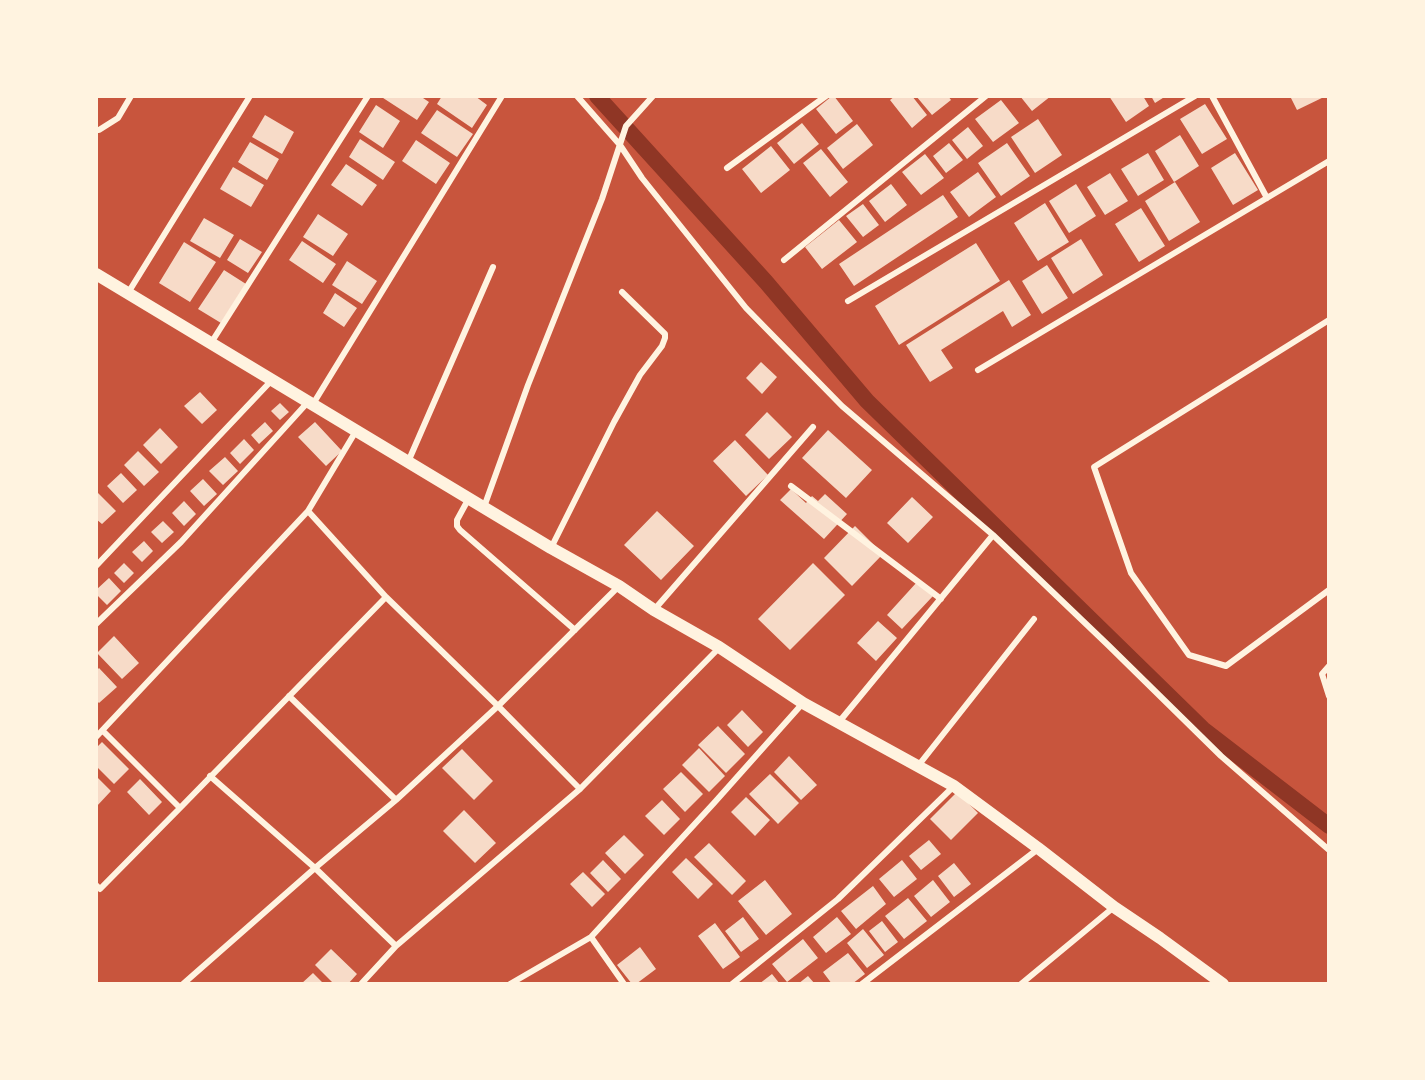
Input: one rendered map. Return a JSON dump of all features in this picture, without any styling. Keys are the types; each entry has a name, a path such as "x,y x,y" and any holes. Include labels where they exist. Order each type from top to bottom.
{"main road":[{"path":"96,274 551,548 619,586 654,610 719,647 803,703 954,786 1114,907 1223,984"}],"street":[{"path":"96,130 118,118 131,96"},
{"path":"128,293 250,96"},
{"path":"211,343 368,96"},
{"path":"96,624 181,542 310,403 502,96"},
{"path":"577,96 620,144 642,178 746,308 842,406 993,535 1221,756 1329,850"},
{"path":"484,507 528,385 602,199 626,126 653,96"},
{"path":"727,168 826,96"},
{"path":"784,260 986,96"},
{"path":"848,301 1195,96"},
{"path":"1212,96 1267,198"},
{"path":"978,370 1329,161"},
{"path":"408,462 493,267"},
{"path":"551,548 614,422 640,375 662,346 665,338 665,334 622,292"},
{"path":"1329,320 1094,467 1131,573 1189,655 1226,666 1329,590"},
{"path":"96,566 272,380"},
{"path":"654,610 813,427"},
{"path":"96,737 308,511 357,431"},
{"path":"791,486 941,599"},
{"path":"469,498 457,520 460,530 575,630"},
{"path":"308,511 386,597 580,789"},
{"path":"838,722 993,535"},
{"path":"183,984 396,800 498,706 619,586"},
{"path":"96,885 100,889 386,597"},
{"path":"918,766 1034,618"},
{"path":"361,984 396,946 580,789 719,647"},
{"path":"1329,666 1322,674 1329,696"},
{"path":"289,696 396,800"},
{"path":"510,984 591,937 803,703"},
{"path":"102,730 180,808"},
{"path":"210,776 315,868 396,946"},
{"path":"732,984 838,899 954,786"},
{"path":"862,984 1038,848"},
{"path":"1020,984 1114,907"},
{"path":"591,937 624,984"}],"building":[{"path":"380,96 420,96 429,102 417,120"},
{"path":"442,96 475,96 487,105 472,128 437,104"},
{"path":"832,96 853,121 836,134 816,109"},
{"path":"895,96 912,96 927,115 912,128 890,100"},
{"path":"916,96 948,96 951,100 932,115"},
{"path":"1020,96 1051,96 1032,111"},
{"path":"1109,96 1143,96 1149,106 1126,122"},
{"path":"1151,96 1166,96 1155,103"},
{"path":"1290,96 1326,96 1297,110"},
{"path":"1001,100 1019,123 993,142 975,119"},
{"path":"1205,104 1227,139 1202,154 1180,119"},
{"path":"376,105 400,121 383,148 359,132"},
{"path":"437,110 473,134 457,157 421,133"},
{"path":"265,115 294,132 282,154 252,137"},
{"path":"1038,119 1062,155 1035,173 1011,137"},
{"path":"802,123 819,144 794,164 777,143"},
{"path":"857,124 873,145 843,169 827,148"},
{"path":"968,127 983,146 967,159 952,140"},
{"path":"1180,135 1199,166 1174,182 1155,151"},
{"path":"360,139 395,162 383,180 349,157"},
{"path":"416,140 450,163 436,184 402,161"},
{"path":"250,142 279,159 267,180 238,162"},
{"path":"949,143 963,160 946,173 933,156"},
{"path":"1007,143 1030,176 1001,196 978,163"},
{"path":"771,146 790,170 761,193 742,169"},
{"path":"821,149 848,182 830,197 803,163"},
{"path":"1148,153 1164,180 1138,196 1121,169"},
{"path":"1235,153 1258,190 1233,205 1211,168"},
{"path":"925,154 944,178 921,195 902,172"},
{"path":"346,164 377,185 362,206 331,185"},
{"path":"233,167 264,185 251,207 220,189"},
{"path":"978,172 996,197 969,217 950,192"},
{"path":"1110,173 1128,201 1105,215 1087,187"},
{"path":"1175,182 1200,222 1169,241 1145,201"},
{"path":"891,184 907,205 885,222 869,201"},
{"path":"1076,184 1096,216 1069,233 1049,201"},
{"path":"943,195 958,217 854,286 839,264"},
{"path":"1045,203 1069,242 1038,261 1014,223"},
{"path":"863,204 879,225 863,237 846,216"},
{"path":"1141,208 1165,246 1139,262 1115,224"},
{"path":"318,214 348,234 333,256 303,237"},
{"path":"204,218 234,235 220,258 190,241"},
{"path":"839,220 857,242 822,269 805,247"},
{"path":"240,239 262,252 248,273 227,260"},
{"path":"1081,239 1103,275 1073,294 1051,258"},
{"path":"302,241 336,264 323,283 289,260"},
{"path":"184,242 216,262 190,302 159,283"},
{"path":"976,243 1000,281 899,345 875,306"},
{"path":"347,261 377,281 362,304 332,285"},
{"path":"1047,265 1068,298 1042,314 1022,281"},
{"path":"224,270 246,284 221,323 198,309"},
{"path":"1009,280 1031,315 1012,327 1003,311 941,350 953,368 930,382 906,345"},
{"path":"335,293 357,308 344,327 323,313"},
{"path":"761,362 777,377 762,394 746,378"},
{"path":"200,392 217,410 202,424 184,406"},
{"path":"280,403 289,412 280,420 271,411"},
{"path":"767,412 792,437 769,459 745,435"},
{"path":"265,422 273,431 259,444 251,435"},
{"path":"315,422 342,451 326,466 298,437"},
{"path":"160,428 178,447 161,464 143,445"},
{"path":"828,430 872,470 846,498 802,458"},
{"path":"244,439 254,450 240,464 230,453"},
{"path":"735,440 768,475 746,496 713,461"},
{"path":"138,451 159,472 144,486 124,465"},
{"path":"225,457 238,471 223,485 209,471"},
{"path":"121,473 137,490 123,503 107,486"},
{"path":"203,479 217,494 204,506 190,491"},
{"path":"791,489 806,503 812,496 818,501 825,494 847,514 824,539 780,500"},
{"path":"98,493 116,511 102,524 96,519 96,495"},
{"path":"912,497 933,517 908,543 887,523"},
{"path":"184,501 196,514 184,526 172,513"},
{"path":"657,511 694,546 661,580 624,545"},
{"path":"163,521 174,532 162,543 151,532"},
{"path":"855,526 883,554 852,586 824,558"},
{"path":"144,541 153,551 142,562 132,552"},
{"path":"124,563 134,573 124,583 114,573"},
{"path":"813,563 845,595 790,650 758,619"},
{"path":"109,578 121,591 107,605 96,594 96,590"},
{"path":"917,582 933,596 902,629 887,615"},
{"path":"878,621 897,638 876,661 857,643"},
{"path":"114,636 139,663 122,679 97,653"},
{"path":"99,668 117,687 99,703 96,700 96,671"},
{"path":"742,710 763,732 748,747 727,725"},
{"path":"718,726 745,754 726,773 698,745"},
{"path":"102,742 129,769 114,784 96,766 96,748"},
{"path":"699,748 725,776 709,792 682,765"},
{"path":"462,749 493,781 474,800 442,768"},
{"path":"789,756 817,785 801,800 774,772"},
{"path":"681,772 703,794 685,812 663,789"},
{"path":"770,774 799,803 778,824 749,794"},
{"path":"96,776 111,791 96,807"},
{"path":"140,779 162,802 149,815 127,792"},
{"path":"957,792 978,813 951,840 930,819"},
{"path":"746,797 770,820 755,836 731,812"},
{"path":"662,800 680,819 664,835 645,816"},
{"path":"464,810 496,843 475,863 443,831"},
{"path":"624,835 644,855 625,874 605,853"},
{"path":"929,840 941,854 921,870 909,856"},
{"path":"709,843 746,881 732,895 694,857"},
{"path":"686,858 713,884 698,899 672,872"},
{"path":"603,860 621,879 608,892 590,873"},
{"path":"902,860 917,879 894,897 879,879"},
{"path":"954,863 971,884 954,897 938,876"},
{"path":"583,872 605,894 592,907 570,884"},
{"path":"765,880 792,914 766,935 738,901"},
{"path":"933,880 950,902 931,917 914,896"},
{"path":"873,886 886,904 856,929 841,911"},
{"path":"908,898 927,921 904,939 885,916"},
{"path":"743,917 759,939 741,952 725,931"},
{"path":"837,917 851,934 826,953 813,937"},
{"path":"882,921 898,942 885,952 869,931"},
{"path":"715,923 740,957 723,969 698,936"},
{"path":"863,929 884,955 867,968 847,943"},
{"path":"803,939 818,958 787,982 772,964"},
{"path":"640,947 656,969 636,984 632,984 617,965"},
{"path":"331,949 357,974 348,984 334,984 315,965"},
{"path":"848,953 865,974 852,984 832,984 823,972"},
{"path":"313,973 324,984 301,984"},
{"path":"772,974 780,984 759,984"},
{"path":"808,976 815,984 798,984"}],"waterway":[{"path":"597,96 766,282 867,401 1203,729 1329,826"}]}
